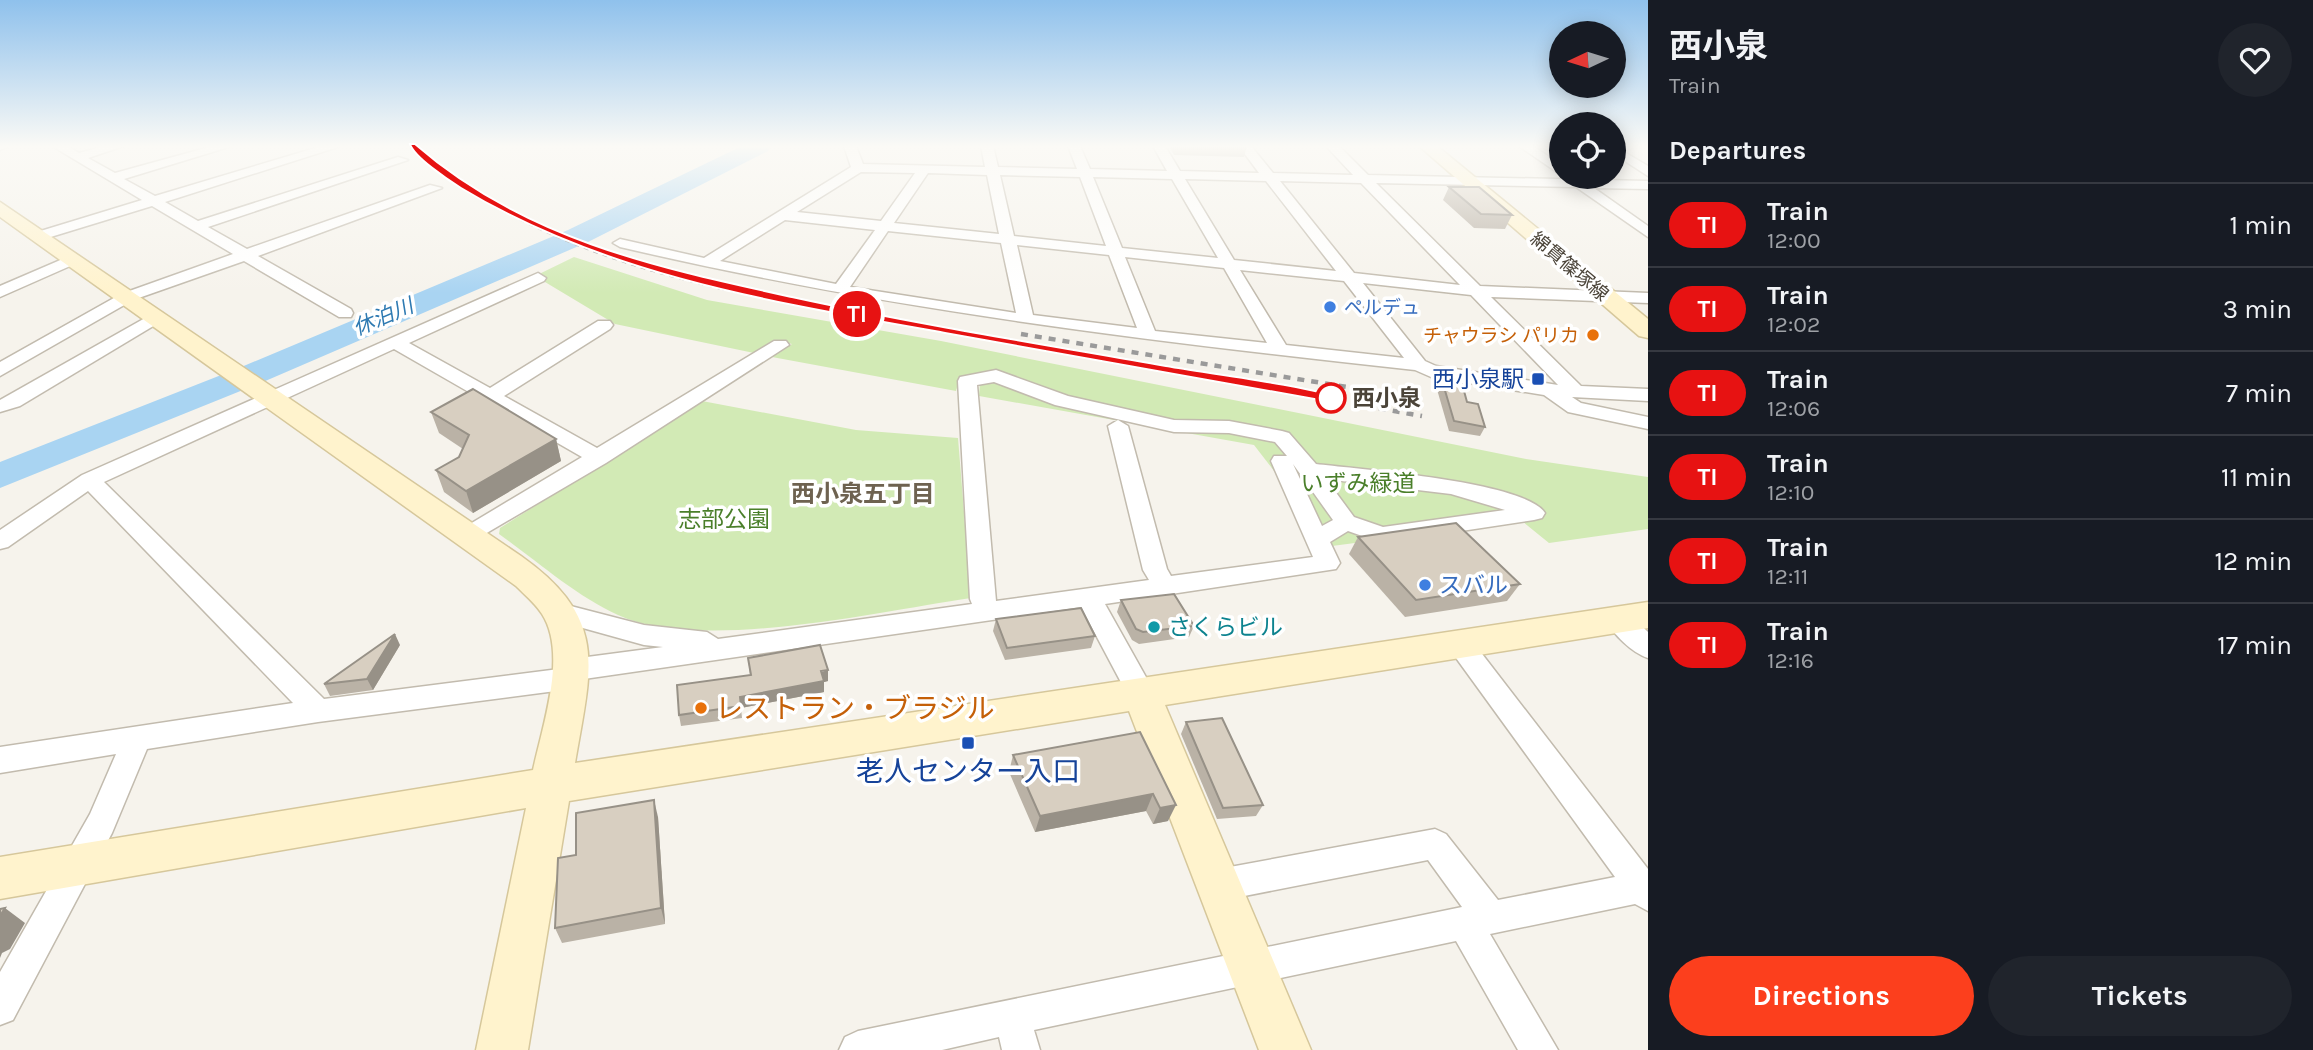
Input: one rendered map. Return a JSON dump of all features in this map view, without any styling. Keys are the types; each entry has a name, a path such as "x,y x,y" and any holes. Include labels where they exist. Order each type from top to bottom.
{"street":[{"path":"142,195 345,313"},
{"path":"38,236 172,195"},
{"path":"198,226 294,195"},
{"path":"0,370 127,298 415,195"},
{"path":"706,262 814,195"},
{"path":"841,288 907,195"},
{"path":"998,195 1025,317"},
{"path":"1094,195 1148,334"},
{"path":"1189,195 1280,350"},
{"path":"1284,195 1419,365"},
{"path":"1380,195 1576,392"},
{"name":"綿貫篠塚線","path":"1485,195 1648,331"},
{"path":"1596,195 1648,233"},
{"path":"0,208 468,536 543,591 563,613 571,638 571,674 502,1050"},
{"path":"782,215 1475,291 1648,298"},
{"path":"620,243 772,278 1025,317 1419,365 1432,371 1550,390 1648,395"},
{"path":"5,286 72,260"},
{"path":"0,541 90,480 248,384 394,342 538,278"},
{"path":"0,406 13,402 154,318"},
{"path":"491,396 604,325"},
{"path":"394,342 598,458"},
{"path":"468,536 780,345"},
{"path":"989,611 982,598 967,381 996,376 1062,401 1174,426 1229,427 1282,437 1346,522 1382,535 1534,513 1504,499 1453,485 1309,470"},
{"path":"1550,390 1575,408 1648,423"},
{"path":"1118,426 1155,570 1165,586"},
{"path":"0,760 759,643 1328,563 1281,461"},
{"path":"90,480 318,711"},
{"path":"1317,538 1346,522"},
{"path":"1089,598 1142,695 1285,1050"},
{"path":"563,613 644,635 695,642 759,643"},
{"path":"0,878 79,867 551,786 1633,617 1648,648"},
{"path":"858,1050 1017,1034 1105,996 1478,920 1645,891 1460,644"},
{"path":"0,1007 102,823 136,741"},
{"path":"1219,885 1434,844 1478,920 1539,1050"}],"green space":[{"name":"いずみ緑道","path":"574,257 707,300 941,341 1526,459 1648,477 1648,529 1549,543 1522,521 1332,546 1254,445 979,396 980,383 959,380 956,391 772,357 792,344 774,340 754,353 615,324 535,276"},
{"name":"志部公園","path":"702,401 856,430 958,438 971,598 792,626 696,630 653,626 602,607 557,578 499,534 500,528"}],"building":[{"path":"1458,195 1488,195 1512,215 1481,214"},
{"path":"1441,377 1461,380 1467,402 1478,404 1485,427 1454,421"},
{"path":"473,389 556,439 466,491 436,470 459,457 469,435 431,412"},
{"path":"1456,523 1520,584 1416,600 1358,537"},
{"path":"1174,594 1194,626 1143,632 1136,629 1121,600"},
{"path":"1081,608 1095,636 1007,648 996,619"},
{"path":"395,634 367,679 324,684"},
{"path":"820,645 828,670 821,671 824,681 740,697 741,706 679,715 677,685 751,675 748,658"},
{"path":"1222,718 1263,805 1223,808 1186,722"},
{"path":"1140,732 1176,805 1160,808 1153,794 1040,816 1013,755"},
{"path":"654,800 661,908 555,928 558,858 576,855 576,813"}],"waterway":[{"name":"休泊川","path":"0,476 251,375 578,236 661,195"}],"railway":[{"path":"478,195 563,239 627,262 719,287"},
{"path":"719,287 846,313 1422,416"},
{"path":"719,287 726,289"},
{"path":"1021,334 1402,396"}],"train":[{"name":"TI","path":"475,195 575,243 625,261 713,285 850,313 1331,398"}],"place":[{"name":"ペルデュ","path":"1330,307"},
{"name":"チャウラシ パリカ","path":"1593,335"},
{"name":"西小泉駅","path":"1538,379"},
{"name":"西小泉","path":"1331,398"},
{"name":"スバル","path":"1425,585"},
{"name":"さくらビル","path":"1154,627"},
{"name":"レストラン・ブラジル","path":"701,708"},
{"name":"老人センター入口","path":"968,743"}],"district":[{"name":"西小泉五丁目","path":"863,494"}]}
